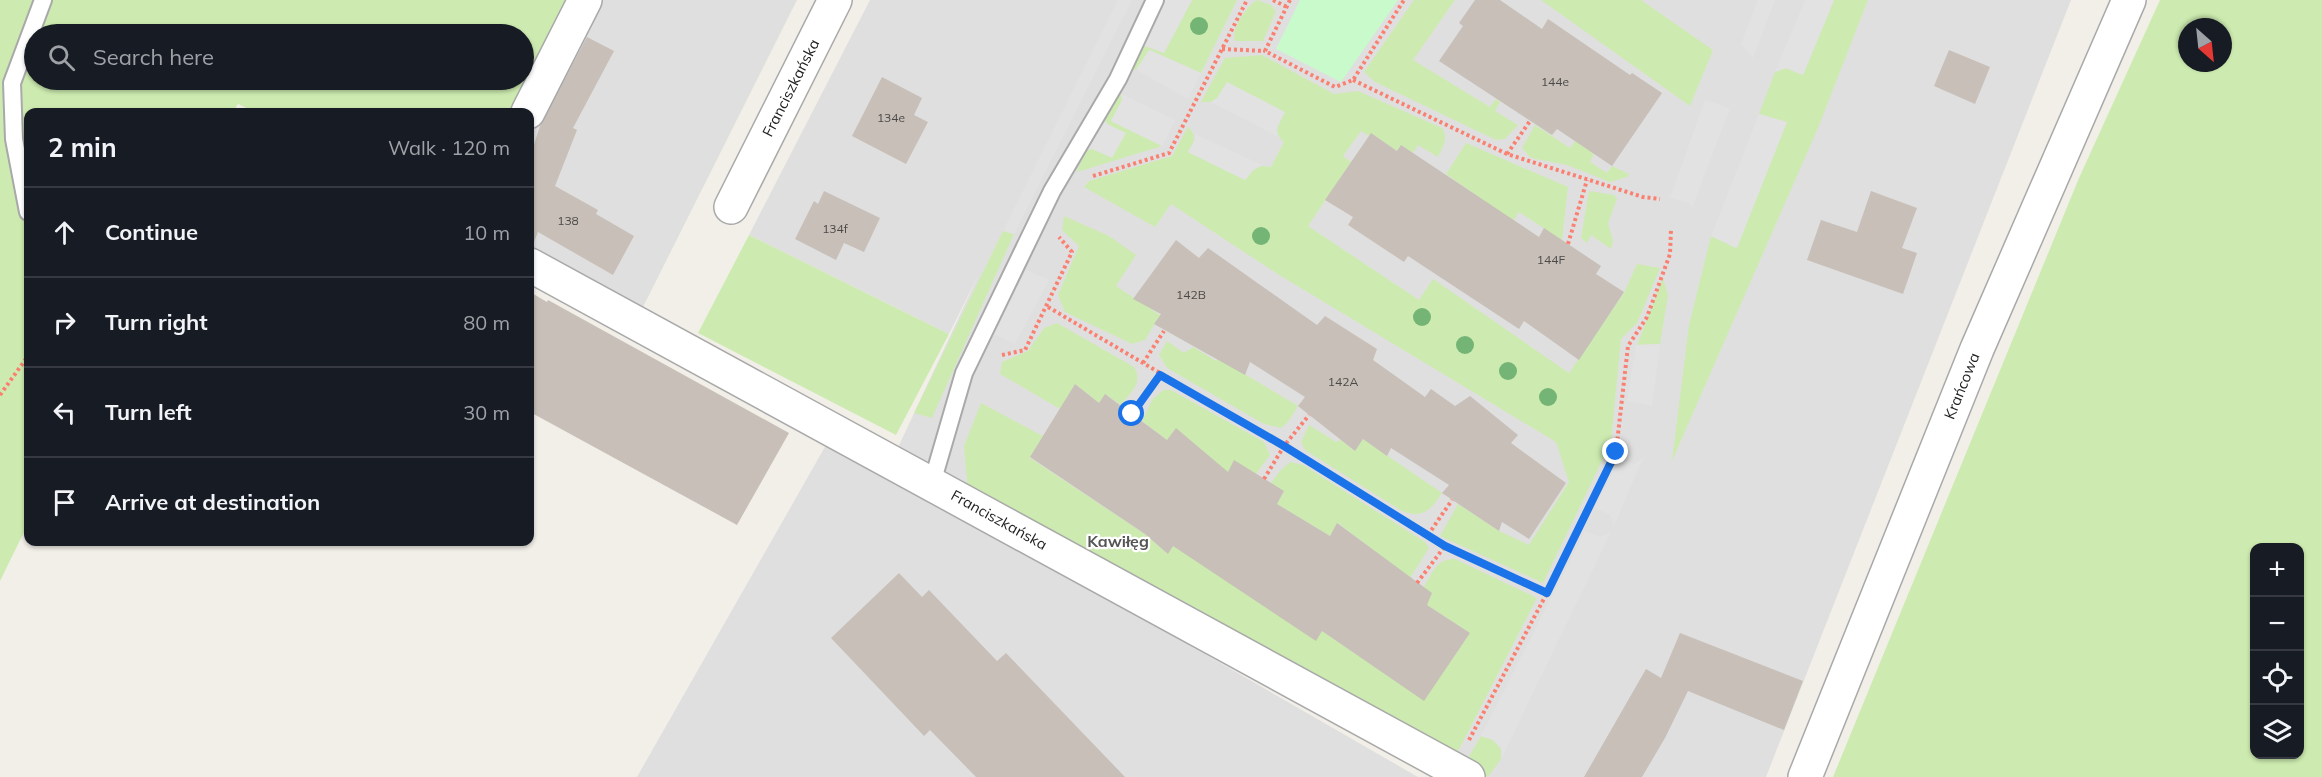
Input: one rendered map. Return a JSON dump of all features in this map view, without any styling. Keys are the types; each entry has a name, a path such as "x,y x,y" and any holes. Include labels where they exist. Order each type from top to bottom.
{"street":[{"path":"530,108 585,0"},
{"name":"Franciszkańska","path":"731,207 835,0"},
{"name":"Krańcowa","path":"1805,777 1977,349 2129,0"},
{"name":"Franciszkańska","path":"534,267 1461,773"}],"lane":[{"path":"34,24 43,0"},
{"path":"932,483 964,373 1052,191 1118,79 1155,0"},
{"path":"24,51 12,83 14,139 24,191"}],"path":[{"path":"1091,177 1169,153 1247,0"},
{"path":"1273,0 1287,7"},
{"path":"1265,51 1290,0"},
{"path":"1222,49 1265,51 1335,87 1353,80 1404,0"},
{"path":"1353,80 1507,154 1587,180 1660,199"},
{"path":"1507,154 1530,122"},
{"path":"1568,244 1587,180"},
{"path":"996,365 1001,356 1025,350 1048,307 1072,252 1053,229"},
{"path":"1461,773 1616,452 1628,346 1647,317 1670,254 1671,229"},
{"path":"1048,307 1284,446 1445,546 1547,593"},
{"path":"1143,363 1164,331"},
{"path":"0,395 24,362"},
{"path":"1132,414 1160,375"},
{"path":"1264,479 1284,446 1309,415"},
{"path":"1428,535 1452,500"},
{"path":"1417,583 1445,546"}],"shaded area":[{"path":"599,0 797,0 643,307 534,250 534,123"},
{"path":"870,0 2071,0 1766,777 1487,777 895,454 979,274 949,334 749,235"},
{"path":"1118,0 1132,0 1014,234 1003,231"},
{"path":"1165,0 1192,0 1164,53 1147,46 1140,48"},
{"path":"1758,0 1775,0 1753,58 1741,44"},
{"path":"1805,0 1834,0 1803,75 1786,68 1775,72"},
{"path":"1149,50 1201,73 1188,99 1136,70"},
{"path":"1227,82 1285,112 1276,129 1277,136 1211,102 1217,98"},
{"path":"1121,94 1175,120 1162,146 1111,121 1122,100"},
{"path":"1705,100 1730,108 1692,208 1690,203 1670,198"},
{"path":"1759,114 1787,122 1737,248 1711,236"},
{"path":"1104,119 1107,124 1126,133 1112,158 1092,149 1087,150"},
{"path":"1195,134 1262,165 1253,170 1245,180 1188,152 1195,140"},
{"path":"1026,270 1049,280 1015,344 994,334"},
{"path":"1660,344 1652,406 1627,401 1636,345"},
{"path":"830,438 1418,777 637,777"},
{"path":"1643,458 1614,526 1610,515 1595,508 1619,459 1634,464"},
{"path":"1585,531 1600,537 1611,532 1501,759 1501,748 1493,740 1481,736"}],"green space":[{"path":"0,0 569,0 534,69 534,24 24,24 24,90 523,90 514,108 246,108 238,104 236,108 24,108 24,532 0,581"},
{"path":"1192,0 1237,0 1201,73 1150,50 1136,70 1131,68 1136,50 1144,46 1164,53"},
{"path":"1257,0 1271,5 1276,11 1263,41 1235,41 1235,31 1240,19"},
{"path":"1300,0 1398,0 1341,82 1276,49"},
{"path":"1414,0 1455,0 1413,60 1490,107 1496,99 1500,102 1495,111 1518,125 1505,139 1496,140 1375,82 1364,72"},
{"path":"1541,0 1641,0 1713,50 1690,106"},
{"path":"1834,0 1868,0 1818,128 1672,461 1689,325 1711,236 1736,248 1786,122 1759,114 1775,72 1786,68 1803,75"},
{"path":"2160,0 2322,0 2322,777 1833,777 2079,178"},
{"path":"1262,55 1334,94 1358,91 1442,128 1445,139 1438,157 1418,145 1413,153 1401,145 1397,151 1371,133 1369,136 1361,131 1343,156 1351,162 1308,226 1419,300 1433,279 1569,373 1624,293 1637,264 1660,268 1637,323 1621,339 1611,442 1543,583 1440,536 1458,504 1499,531 1529,545 1569,482 1556,442 1276,273 1171,204 1155,227 1084,187 1089,181 1172,156 1188,127 1194,139 1188,152 1245,180 1250,173 1262,166 1271,167 1284,142 1277,131 1285,112 1217,98 1211,102 1201,102 1225,58"},
{"path":"1114,94 1121,94 1122,100 1111,121 1162,146 1077,172 1084,152 1125,133 1107,124 1104,119"},
{"path":"1535,125 1570,148 1575,141 1594,154 1590,162 1607,173 1612,166 1629,174 1627,177 1610,182 1567,165 1531,158 1522,148"},
{"path":"1466,143 1568,187 1562,240 1519,212 1513,221 1446,174"},
{"path":"1589,191 1614,195 1617,199 1608,223 1613,241 1611,249 1591,235 1587,243 1581,238"},
{"path":"1064,216 1109,236 1136,255 1116,286 1160,315 1145,340 1132,344 1065,312 1058,295 1079,246 1062,230"},
{"path":"1003,231 1014,234 932,418 914,413"},
{"path":"749,235 949,334 896,435 698,333"},
{"path":"1663,278 1668,295 1660,344 1637,345"},
{"path":"1057,323 1134,367 1137,373 1137,383 1121,405 1105,394 1099,403 1075,384 1060,409 1000,374 1002,362 1028,351 1044,328"},
{"path":"1167,341 1184,353 1193,347 1216,361 1218,358 1298,406 1288,422 1281,428 1264,424 1167,368 1159,355"},
{"path":"1163,390 1171,390 1264,442 1270,455 1256,474 1228,472 1167,440 1142,421 1152,400"},
{"path":"981,403 1043,436 1030,458 1145,534 1167,553 1173,546 1322,631 1424,700 1470,633 1427,605 1424,587 1439,564 1455,559 1537,598 1454,759 968,494 964,446"},
{"path":"1309,425 1336,442 1341,440 1355,451 1363,439 1442,493 1426,511 1416,514 1402,511 1305,450 1301,442"},
{"path":"1290,462 1303,465 1425,542 1429,548 1410,578 1338,523 1330,536 1277,504 1284,491 1271,483"},
{"path":"1481,736 1493,740 1501,749 1501,759 1488,777 1464,765"}],"building":[{"path":"1475,0 1500,0 1542,29 1548,19 1630,75 1632,73 1662,93 1612,166 1557,129 1552,135 1439,61 1463,26 1459,23"},
{"path":"587,37 614,51 573,128 577,130 555,186 598,210 596,214 634,236 613,275 538,232 534,242 534,145 540,126"},
{"path":"1949,50 1990,67 1975,104 1934,86"},
{"path":"882,77 922,98 914,115 928,122 906,164 852,136"},
{"path":"1371,133 1397,151 1401,145 1539,237 1544,228 1601,266 1596,274 1624,292 1579,360 1524,321 1519,329 1408,256 1404,262 1348,225 1353,217 1325,200"},
{"path":"824,191 880,218 864,252 844,243 836,260 795,239 814,201 818,204"},
{"path":"1871,191 1917,208 1902,248 1917,253 1903,294 1807,260 1821,220 1857,232"},
{"path":"1176,240 1199,258 1208,248 1317,325 1325,316 1377,349 1373,360 1425,397 1431,389 1455,406 1470,396 1518,435 1511,443 1566,483 1529,539 1502,522 1499,531 1442,493 1449,485 1391,448 1387,456 1363,439 1355,451 1298,406 1305,397 1250,362 1245,375 1154,324 1161,314 1133,299"},
{"path":"534,294 789,433 737,525 534,414"},
{"path":"1075,384 1099,403 1105,394 1167,440 1176,428 1228,472 1234,460 1284,491 1277,504 1330,536 1337,523 1432,593 1427,605 1470,633 1424,701 1322,631 1316,641 1173,546 1168,554 1145,534 1030,457"},
{"path":"899,573 922,597 929,590 997,661 1006,653 1125,777 976,777 930,730 924,736 831,638"},
{"path":"1680,633 1803,681 1784,730 1688,691 1665,738 1642,777 1584,777 1646,669 1661,678"}],"district":[{"name":"Kawiłęg","path":"1118,541"}],"route":[{"path":"1132,414 1160,375 1284,446 1445,546 1547,593 1616,452"}]}
